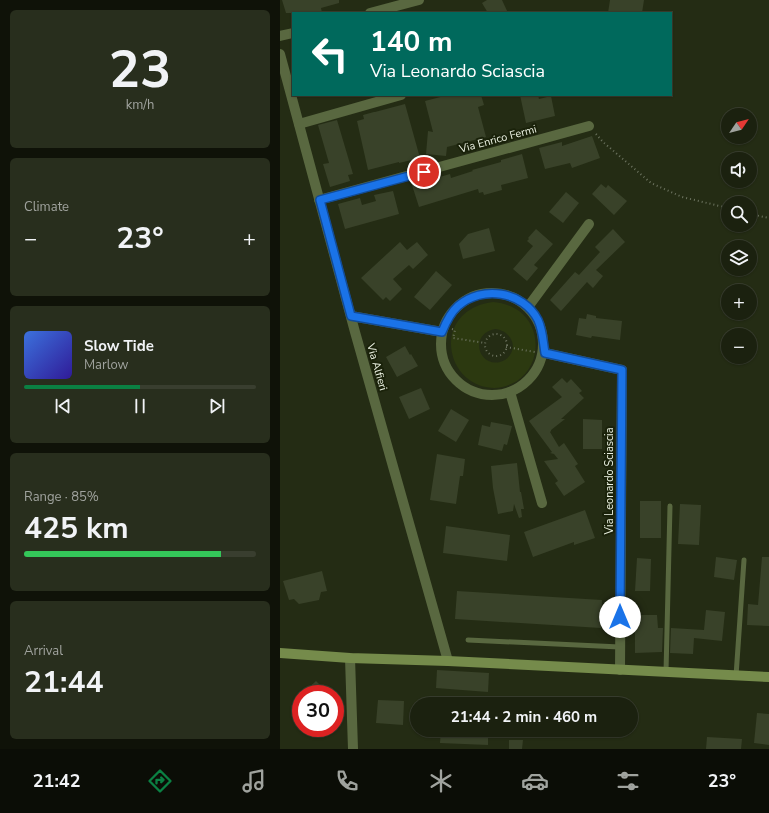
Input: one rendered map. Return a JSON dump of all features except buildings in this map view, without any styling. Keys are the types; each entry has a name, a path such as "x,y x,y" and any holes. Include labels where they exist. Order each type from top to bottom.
{"street":[{"path":"374,12 419,0"},
{"path":"280,36 292,33"},
{"name":"Via Alfieri","path":"280,54 351,316 448,661"},
{"path":"299,124 397,96"},
{"name":"Via Enrico Fermi","path":"320,200 590,126"},
{"path":"528,307 589,224"},
{"path":"485,293 501,293 515,298 528,307 537,319 540,326 544,350 540,363 532,378 518,389 502,395 485,396 469,390 455,380 445,366 441,349 443,329 448,318 458,306 470,298 485,293"},
{"path":"351,316 443,329"},
{"name":"Via Leonardo Sciascia","path":"544,350 622,370 620,670"},
{"path":"510,392 542,503"},
{"path":"280,653 350,658 448,661 769,677"},
{"path":"350,658 352,749"}],"lane":[{"path":"666,672 670,506"},
{"path":"736,676 744,560"},
{"path":"468,640 620,647"}],"path":[{"path":"590,126 603,142 652,183 682,197 721,206"},
{"path":"757,215 769,218"},
{"path":"443,329 455,330 453,338 485,343"},
{"path":"496,334 503,337 506,347 503,354 496,356 486,350 485,343 489,337 496,334"},
{"path":"506,347 537,353 538,345 544,350"}],"green space":[{"path":"493,302 510,306 527,318 535,336 536,346 531,366 525,374 517,381 497,388 479,385 466,378 457,367 452,354 451,341 454,328 462,316 475,307","holes":["495,329 500,330 510,338 513,346 512,350 509,356 500,362 486,360 482,355 479,343 487,332"]}],"route":[{"path":"424,172 320,200 351,316 442,332 448,318 458,306 470,298 485,293 501,293 515,298 528,307 537,319 542,332 545,353 622,370 620,617"}]}
